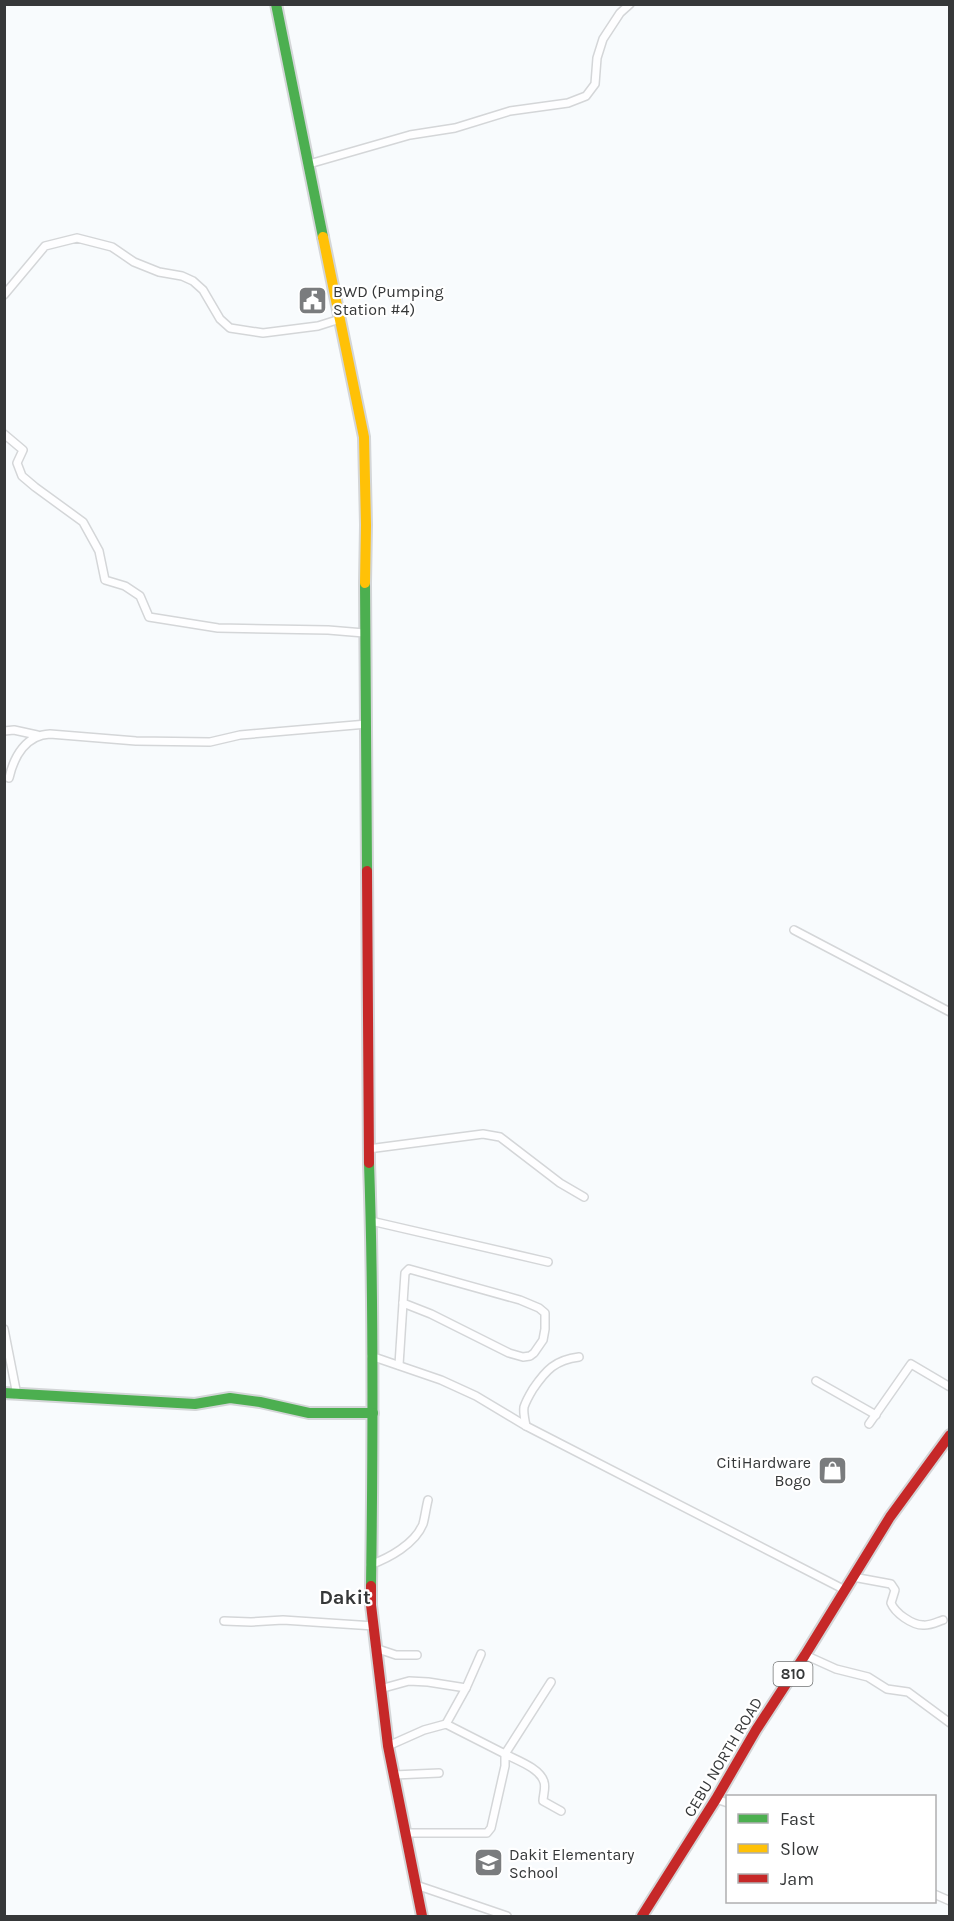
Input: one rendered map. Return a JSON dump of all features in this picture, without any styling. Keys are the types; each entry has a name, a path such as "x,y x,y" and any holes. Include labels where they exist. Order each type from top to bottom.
{"main road":[{"path":"276,4 364,437 368,1149 373,1413 371,1605 388,1746 422,1917"},
{"path":"4,1394 195,1404 230,1398 309,1413 373,1413"},
{"name":"CEBU NORTH ROAD","path":"642,1917 756,1730 906,1494 950,1435"}],"street":[{"path":"309,164 410,135 455,128 510,111 568,103 586,96 596,84 597,58 603,39 620,13 630,4"},
{"path":"4,296 45,246 76,238 112,246 134,262 159,272 182,276 193,281 203,290 220,319 230,328 263,333 318,326 340,318"},
{"path":"4,434 23,450 17,463 22,476 83,522 99,550 105,580 126,586 140,596 148,617 218,628 364,633"},
{"path":"4,730 37,735 136,741 210,742 240,735 367,724"},
{"path":"9,778 12,767 26,743 37,735"},
{"path":"794,930 950,1012"},
{"path":"368,1149 491,1134 500,1137 560,1183 584,1197"},
{"path":"371,1221 548,1262"},
{"path":"399,1365 403,1303 405,1273 406,1270 412,1269 520,1300 539,1308 545,1313 545,1329 543,1340 534,1353 523,1357 509,1353 403,1303"},
{"path":"4,1329 17,1395"},
{"path":"371,1356 441,1380 476,1396 526,1426 845,1590"},
{"path":"526,1426 524,1407 529,1395 543,1375 556,1364 566,1359 579,1357"},
{"path":"869,1424 911,1364 950,1387"},
{"path":"816,1381 876,1415"},
{"path":"370,1565 385,1560 413,1539 422,1525 428,1500"},
{"path":"853,1577 891,1584 895,1590 891,1604 894,1611 916,1623 924,1626 943,1620"},
{"path":"224,1620 251,1622 283,1620 374,1626"},
{"path":"375,1648 396,1655 417,1655"},
{"path":"446,1724 481,1654"},
{"path":"805,1655 836,1670 868,1677 887,1689 908,1692 950,1723"},
{"path":"380,1689 410,1681 466,1688"},
{"path":"406,1833 487,1833 505,1766 505,1754 551,1682"},
{"path":"388,1746 424,1730 446,1724 535,1770 545,1784 543,1802 561,1811"},
{"path":"394,1775 439,1773"},
{"path":"716,1799 726,1802"},
{"path":"416,1885 507,1917"},
{"path":"936,1895 950,1901"}],"traffic: fast":[{"path":"276,4 323,237"},
{"path":"365,583 367,871"},
{"path":"369,1163 373,1374 371,1586"},
{"path":"4,1393 195,1404 230,1398 309,1413 373,1413"}],"traffic: slow":[{"path":"323,237 364,437 365,583"}],"traffic: jam":[{"path":"367,871 369,1163"},
{"path":"642,1916 890,1517 950,1435"},
{"path":"371,1586 371,1605 388,1746 422,1916"}],"place":[{"name":"BWD (Pumping Station #4)","path":"312,300"},
{"name":"CitiHardware Bogo","path":"832,1471"},
{"name":"Dakit Elementary School","path":"488,1863"}],"district":[{"name":"Dakit","path":"345,1597"}]}
